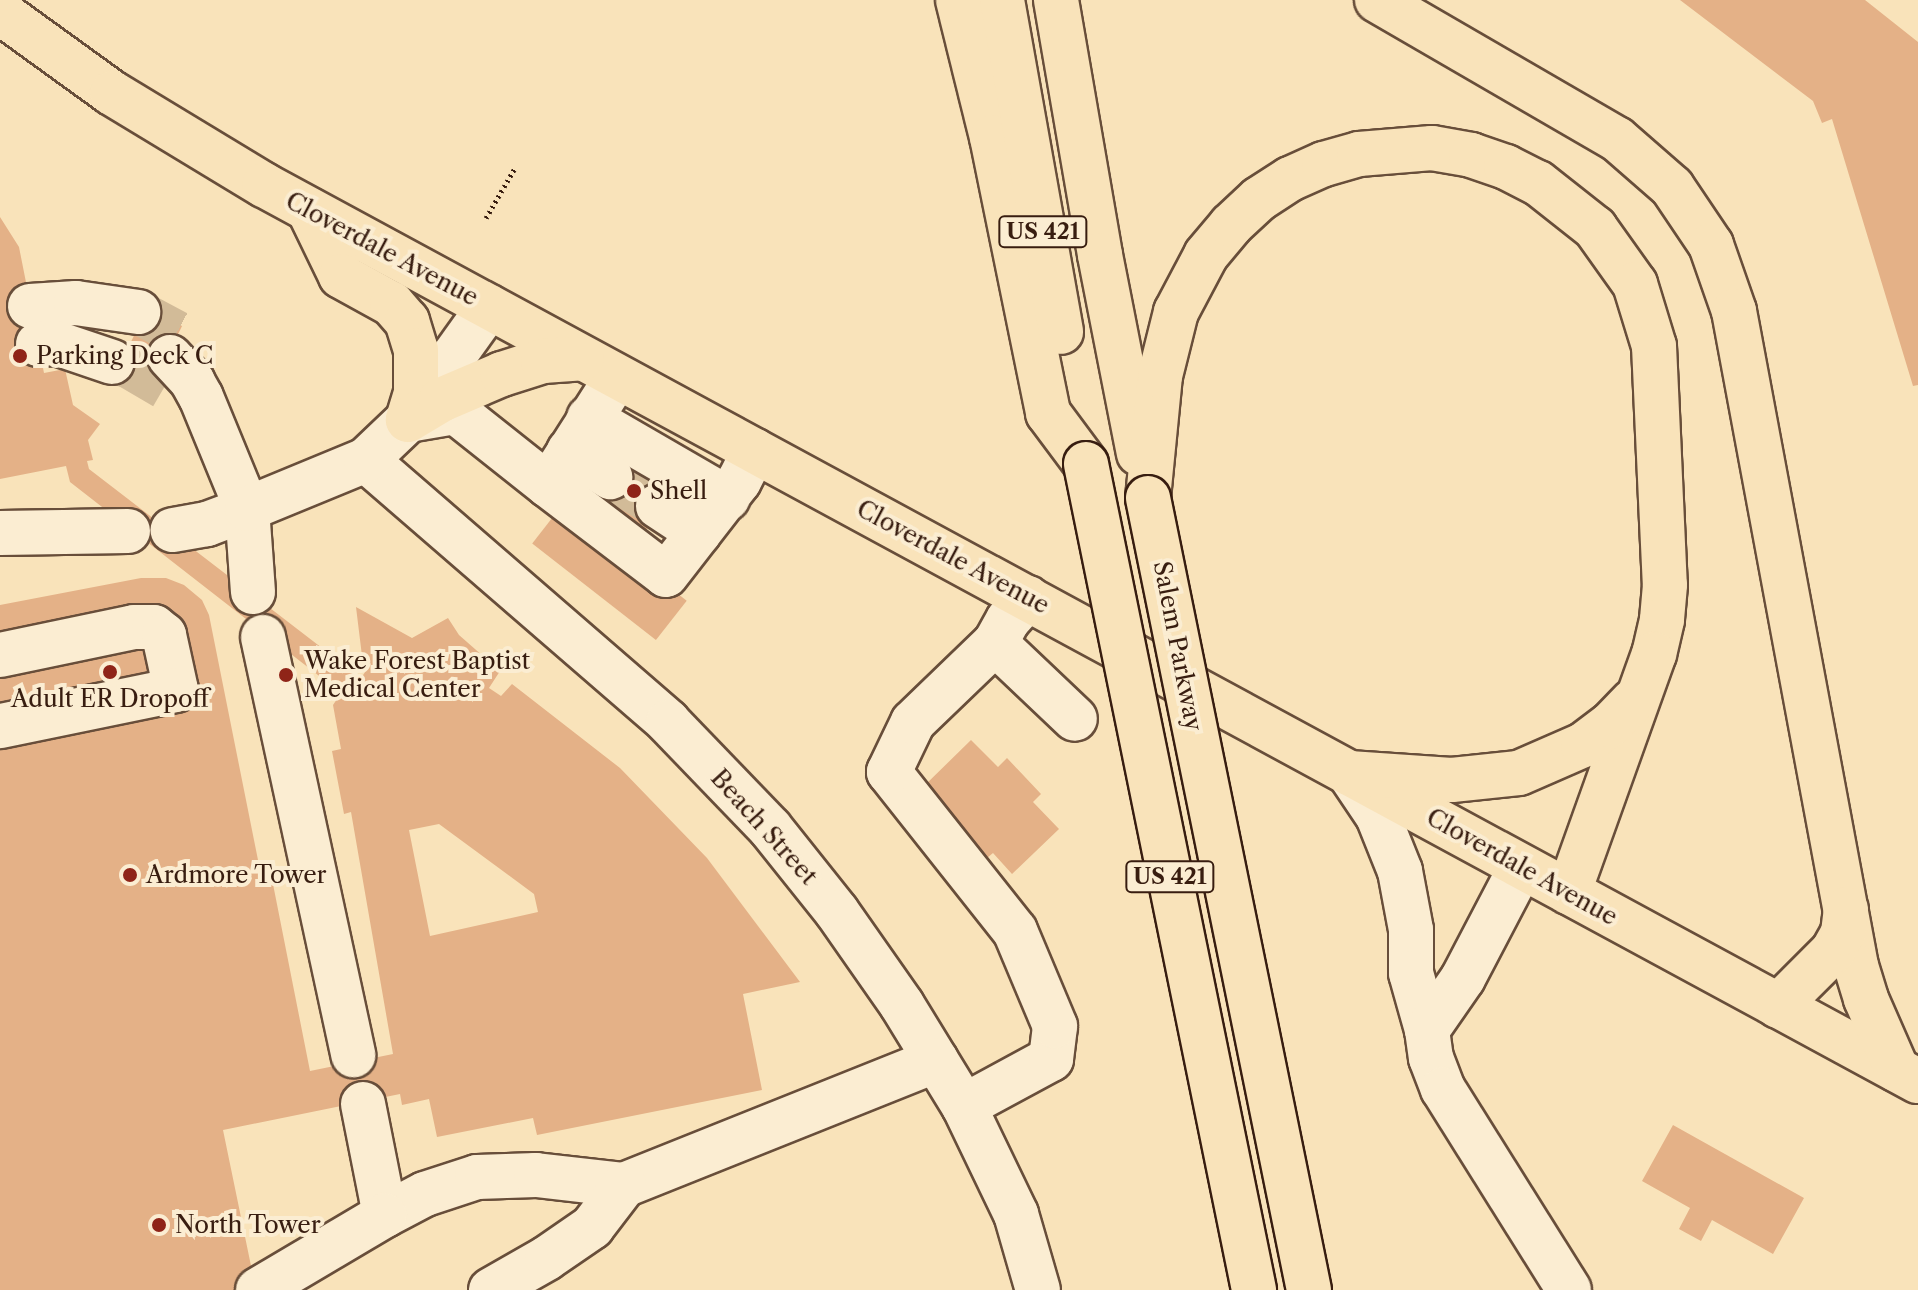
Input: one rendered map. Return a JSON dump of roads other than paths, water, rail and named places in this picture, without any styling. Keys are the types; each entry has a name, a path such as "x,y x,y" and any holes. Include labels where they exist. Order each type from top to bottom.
{"main road":[{"path":"958,0 992,137 1048,413 1086,464"},
{"name":"US 421","path":"1002,0 1086,464 1254,1290"},
{"name":"Salem Parkway","path":"1056,0 1100,255 1309,1290"},
{"path":"1377,0 1617,139 1672,187 1711,245 1734,311 1846,909 1866,999 1908,1076"},
{"name":"Cloverdale Avenue","path":"0,12 112,93 309,210 1908,1076"},
{"path":"1148,498 1160,376 1176,312 1206,255 1231,225 1259,199 1290,179 1324,164 1359,154 1432,148 1471,155 1506,167 1538,183 1595,228 1635,284 1646,315 1658,379 1665,585 1662,620 1640,693 1569,892"},
{"path":"309,210 341,276 392,304 407,321 416,350 416,393 408,420"},
{"path":"408,420 441,400 502,374 543,361 600,368"},
{"path":"1349,773 1452,780 1519,773 1583,745 1610,725 1640,693"},
{"path":"1778,1006 1833,951 1843,933 1846,909"}],"street":[{"path":"173,530 207,524 366,460 408,420 489,307"},
{"path":"42,331 125,337"},
{"path":"172,360 220,441 247,509 253,592"},
{"path":"568,451 600,368"},
{"path":"408,420 456,412 568,451 727,498"},
{"path":"568,451 610,477"},
{"path":"568,451 666,575 727,498 754,451"},
{"name":"Beach Street","path":"366,460 668,722 770,828 837,912 964,1106 1016,1214 1030,1288"},
{"path":"658,506 699,533"},
{"path":"0,533 128,531"},
{"path":"964,1106 1051,1059 1055,1026 1015,931 889,772 913,722 995,643 1008,620 1028,598"},
{"path":"0,655 134,627 154,627 164,635 176,690 0,726"},
{"path":"263,637 353,1055"},
{"path":"995,643 1075,719"},
{"path":"1349,773 1378,816 1400,871 1411,930 1411,973 1427,1030 1431,1058 1443,1089 1567,1289"},
{"path":"1427,1030 1463,978 1521,867"},
{"path":"258,1290 425,1194 477,1177 536,1175 624,1185 936,1060"},
{"path":"363,1104 385,1215"},
{"path":"491,1290 547,1258 592,1227 624,1185"}],"tunnel":[{"path":"138,312 183,336"},
{"path":"112,362 128,366 164,387"},
{"path":"610,477 658,506"}],"place":[{"name":"Parking Deck C","path":"20,356"},
{"name":"Shell","path":"634,491"},
{"name":"Adult ER Dropoff","path":"110,672"},
{"name":"Wake Forest Baptist Medical Center","path":"286,675"},
{"name":"Ardmore Tower","path":"130,875"},
{"name":"North Tower","path":"159,1225"}]}
